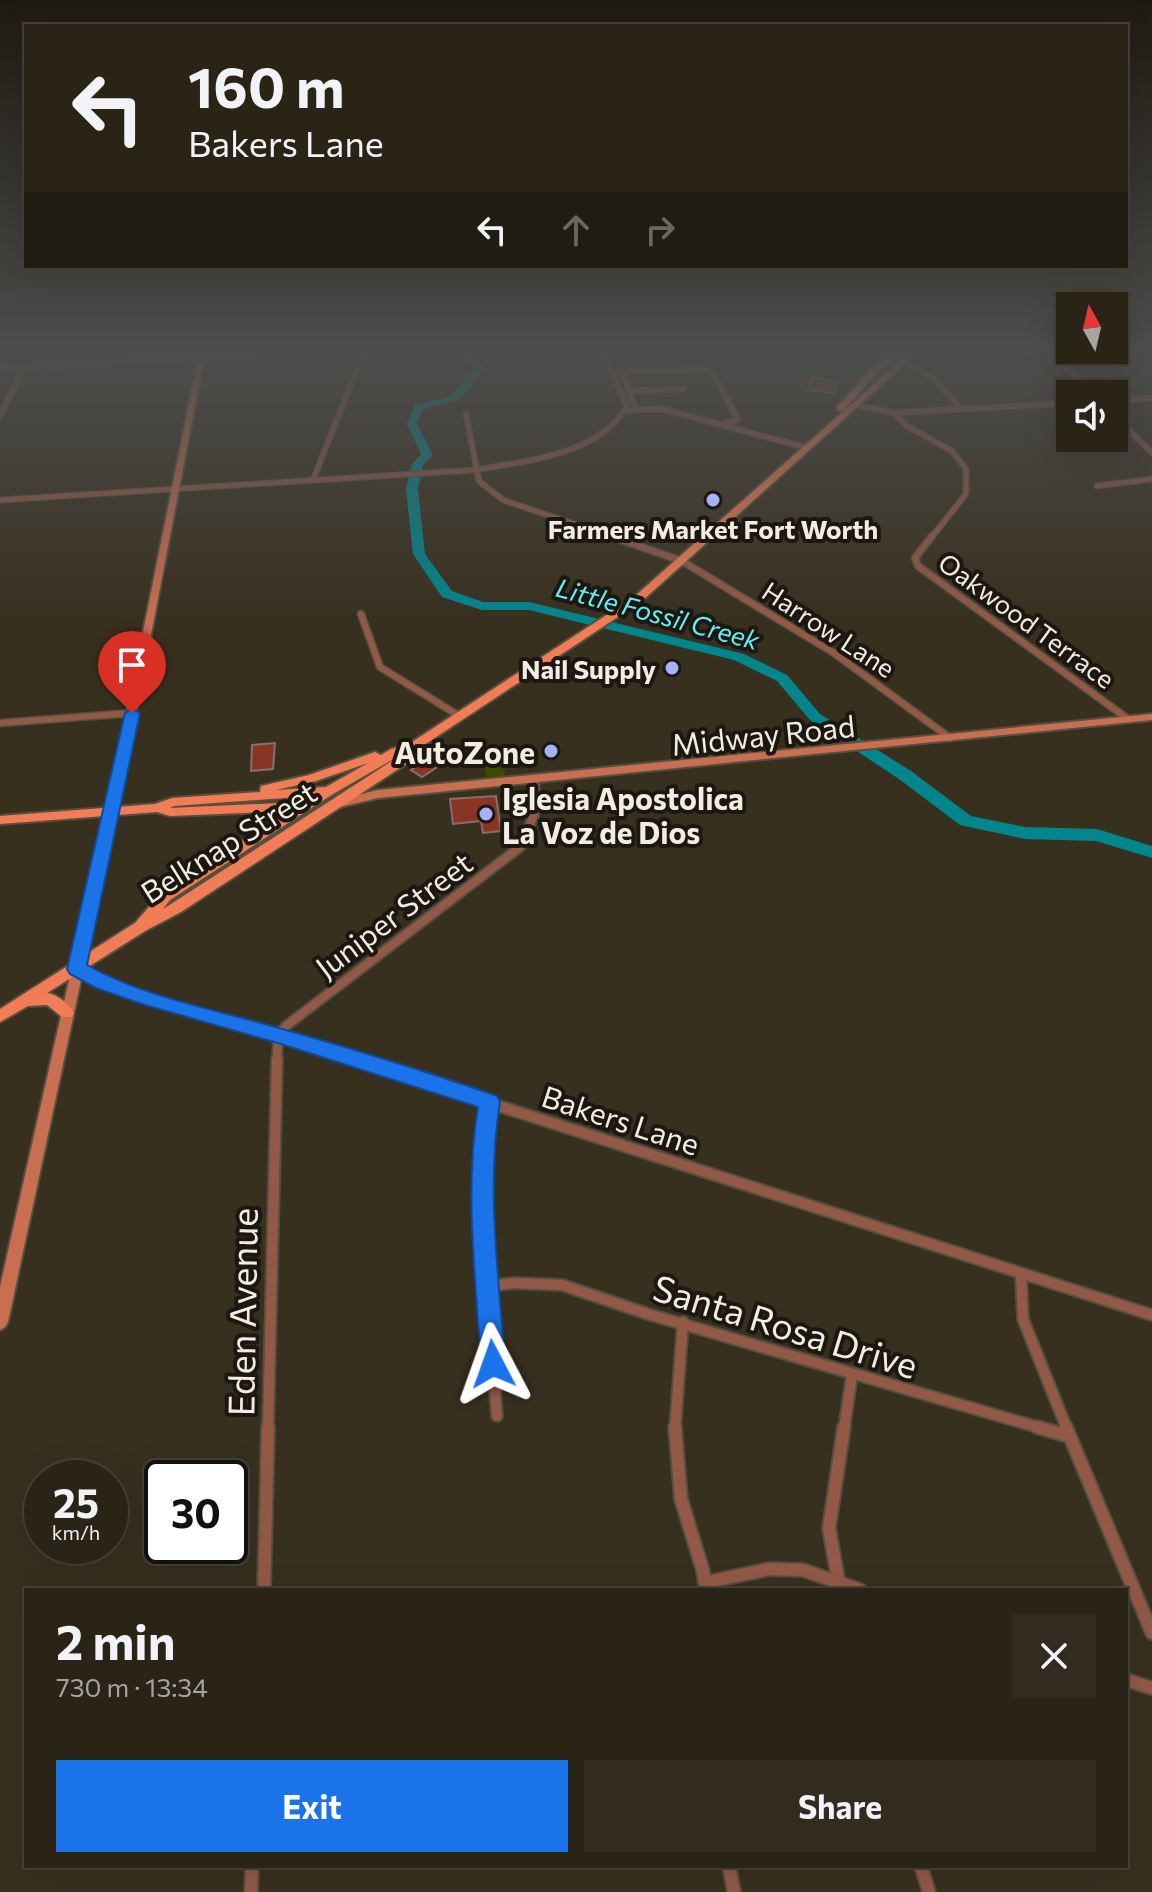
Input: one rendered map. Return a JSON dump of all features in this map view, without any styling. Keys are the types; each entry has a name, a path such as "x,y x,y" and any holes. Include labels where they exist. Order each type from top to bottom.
{"main road":[{"path":"0,1322 112,811 184,442"},
{"name":"Belknap Street","path":"785,467 808,442"},
{"name":"Belknap Street","path":"140,927 176,908 395,752 413,747 617,614 682,561 813,442"},
{"name":"Midway Road","path":"332,797 535,780 1152,717"},
{"path":"0,820 157,808 172,802 261,790 312,778 438,731"},
{"name":"Belknap Street","path":"358,789 408,757 413,747"},
{"path":"157,808 170,812 332,797 358,789"},
{"name":"Midway Road","path":"358,789 378,794"},
{"name":"Belknap Street","path":"140,927 165,897 307,806 332,797"},
{"path":"186,801 251,803 283,811 283,821"},
{"path":"265,808 307,806"},
{"path":"0,1016 140,927"},
{"path":"23,1001 50,999 67,1013"}],"street":[{"path":"313,480 328,442"},
{"path":"471,442 475,470"},
{"path":"0,500 475,470 588,442"},
{"path":"786,442 804,447"},
{"name":"Oakwood Terrace","path":"941,442 957,455 970,481 966,494 914,561 1128,719"},
{"name":"Harrow Lane","path":"475,470 479,481 503,500 682,561 834,653 950,738"},
{"path":"1097,486 1152,479"},
{"path":"361,614 380,667 461,717"},
{"path":"0,723 132,713"},
{"name":"Juniper Street","path":"278,1036 286,1026 520,847 535,816 535,780"},
{"name":"Bakers Lane","path":"77,969 102,983 148,999 489,1102 1152,1315"},
{"name":"Eden Avenue","path":"264,1588 278,1036"},
{"path":"489,1102 482,1145 481,1189 497,1416"},
{"path":"1021,1275 1023,1319 1068,1436 1152,1633"},
{"name":"Santa Rosa Drive","path":"488,1286 514,1283 562,1285 852,1375 1068,1436"},
{"path":"683,1322 675,1369 679,1490 707,1586 769,1569 803,1570 839,1586"},
{"path":"839,1586 829,1528 852,1375"},
{"path":"1128,1681 1152,1688"},
{"path":"251,1892 252,1868"},
{"path":"729,1868 734,1892"},
{"path":"922,1868 929,1892"}],"green space":[{"path":"482,742 502,755 505,776 486,777"}],"building":[{"path":"275,743 273,769 251,771 252,745"},
{"path":"435,755 445,762 422,777 411,770"},
{"name":"Iglesia Apostolica La Voz de Dios","path":"496,796 501,831 483,833 481,821 453,824 450,799"}],"waterway":[{"name":"Little Fossil Creek","path":"421,442 427,455 418,464 412,489 419,554 447,594 482,606 529,606 739,657 782,678 815,717 905,775 966,821 1025,833 1097,835 1152,852"}],"place":[{"name":"Farmers Market Fort Worth","path":"713,500"},
{"name":"Nail Supply","path":"672,668"},
{"name":"AutoZone","path":"551,751"},
{"name":"Iglesia Apostolica La Voz de Dios","path":"486,814"}],"route":[{"path":"132,713 77,969 102,983 148,999 489,1102 482,1145 481,1189 493,1364"}]}
